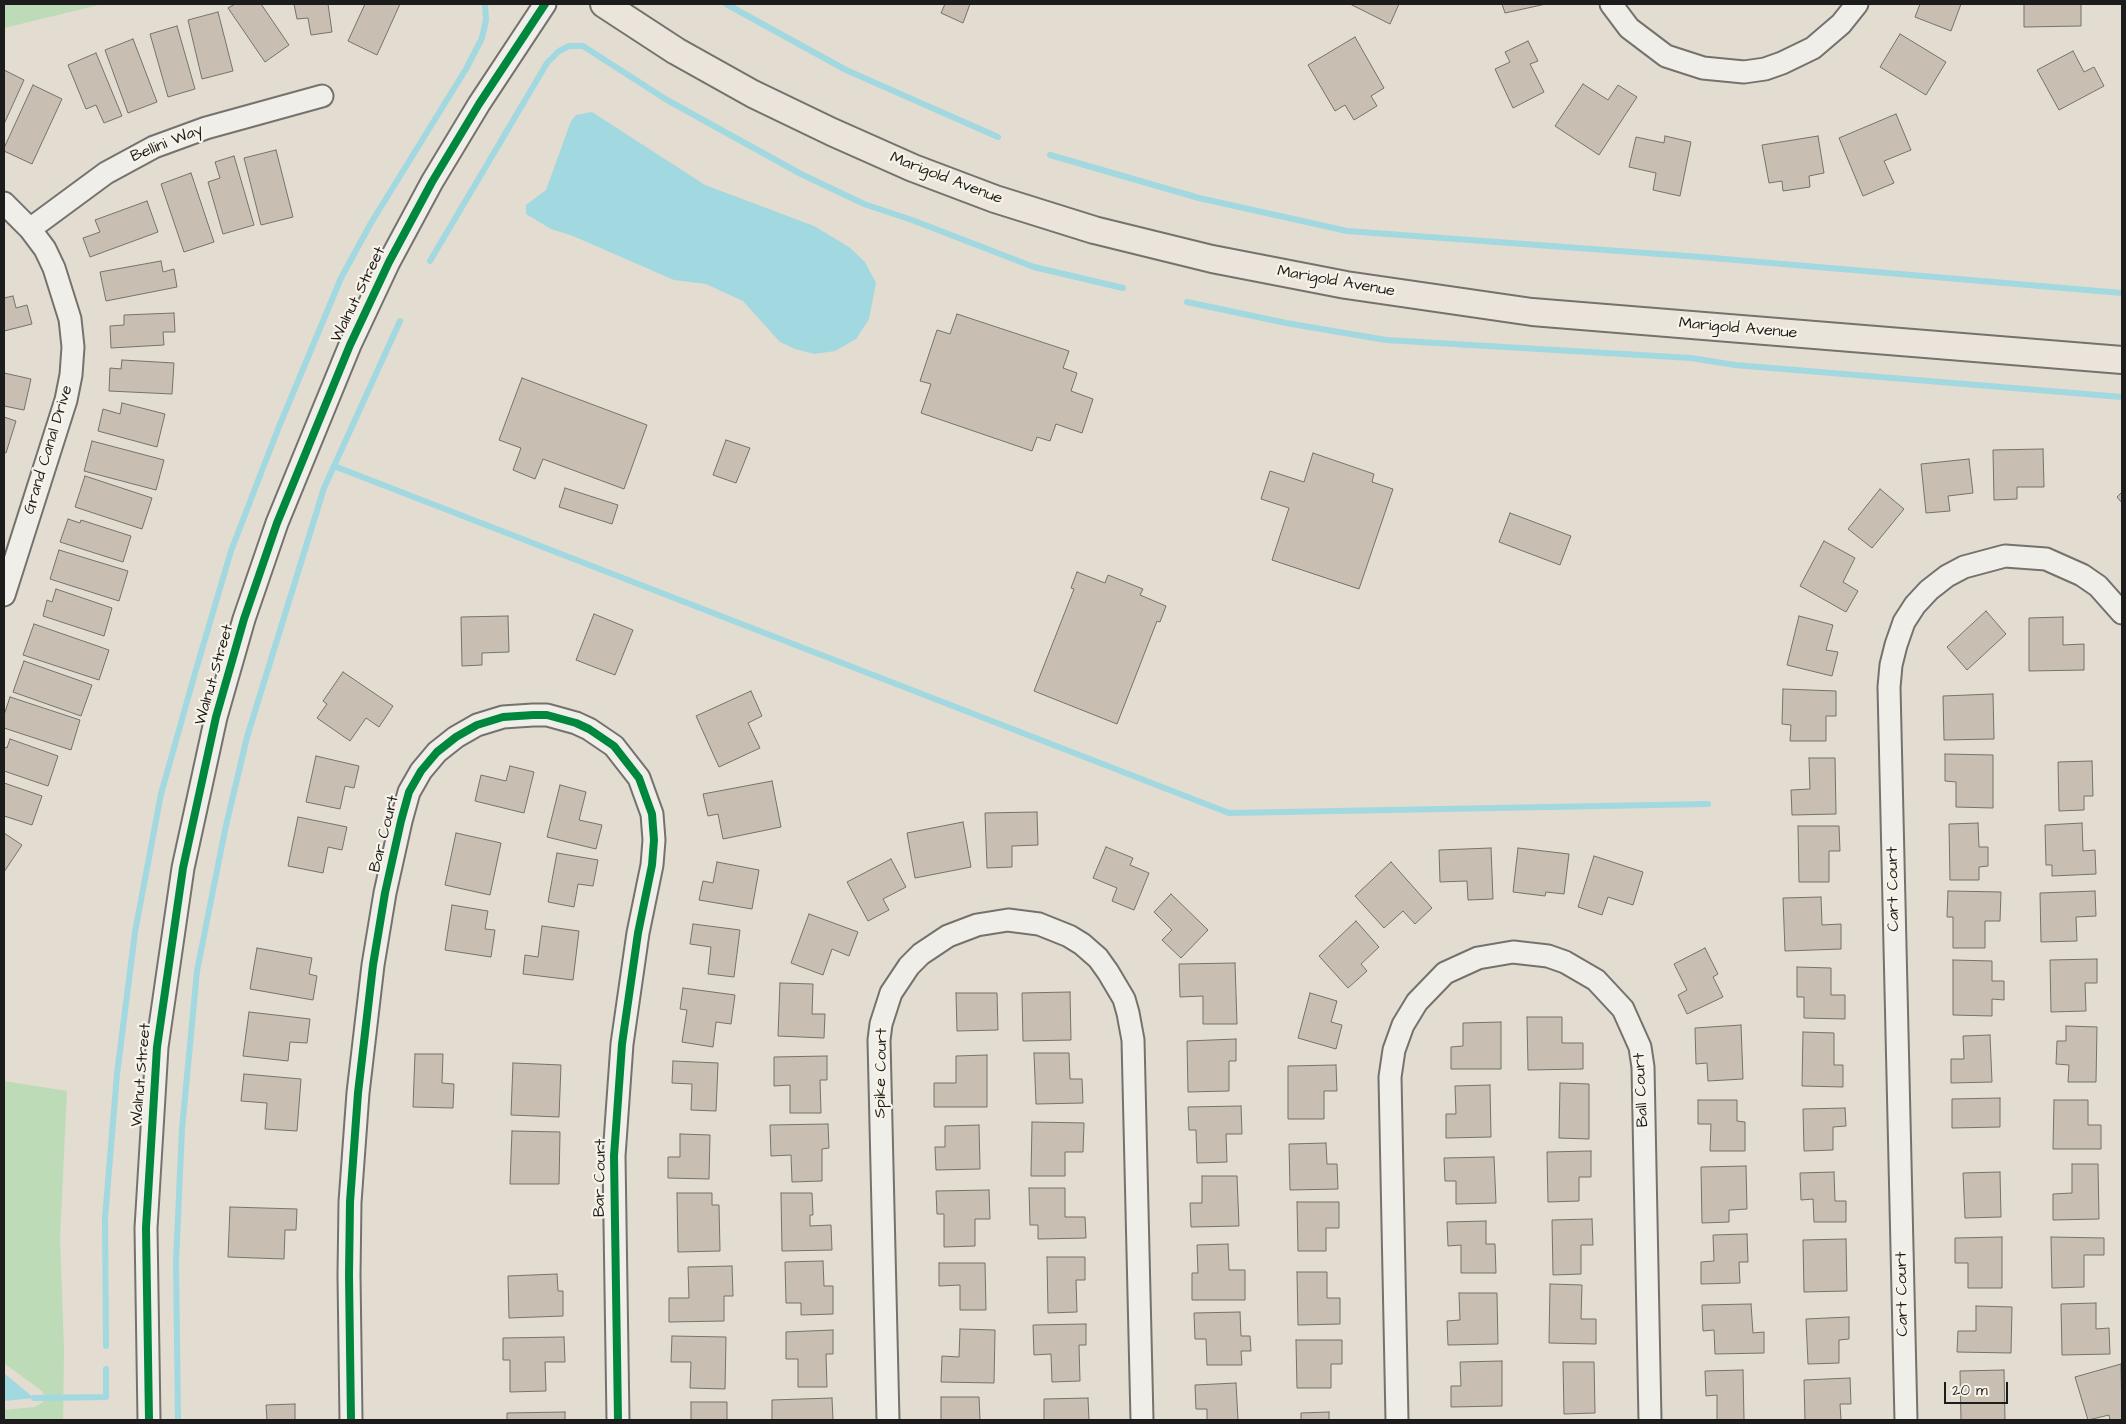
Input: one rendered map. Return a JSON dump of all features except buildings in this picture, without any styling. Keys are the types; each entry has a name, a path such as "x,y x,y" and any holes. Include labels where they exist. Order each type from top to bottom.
{"main road":[{"name":"Marigold Avenue","path":"604,4 676,51 753,94 913,168 995,199 1094,230 1212,259 1346,285 1532,312 2122,360"}],"street":[{"name":"Walnut Street","path":"149,1420 146,1228 157,1048 183,868 216,717 244,619 277,523 350,345 386,269 432,182 479,104 545,4"},
{"path":"1611,4 1629,28 1666,56 1703,68 1744,72 1765,69 1813,48 1841,24 1857,4"},
{"name":"Bellini Way","path":"30,229 106,172 154,147 206,128 322,96"},
{"name":"Grand Canal Drive","path":"4,203 30,229 51,262 64,294 72,338 71,375 58,424 4,595"},
{"name":"Cart Court","path":"1906,1420 1889,687 1891,665 1896,645 1904,622 1915,605 1929,590 1964,567 2005,556 2046,559 2082,574 2103,590 2122,613"},
{"name":"Bar Court","path":"352,1420 349,1275 358,1093 373,965 385,893 401,821 410,792 421,771 436,752 456,737 477,725 503,717 532,714 576,723 590,729 614,746 638,778 652,814 654,840 652,865 638,933 622,1044 614,1156 618,1420"},
{"name":"Spike Court","path":"888,1420 879,1040 883,1016 891,993 900,979 915,960 934,944 948,936 978,925 1008,920 1039,924 1082,944 1098,958 1108,972 1120,992 1128,1013 1133,1040 1142,1420"},
{"name":"Ball Court","path":"1397,1420 1390,1077 1394,1050 1403,1025 1417,1002 1445,973 1478,958 1513,952 1540,955 1565,962 1596,980 1623,1009 1640,1047 1643,1067 1650,1420"}],"green space":[{"path":"4,4 103,4 4,28"},
{"path":"4,1081 67,1091 60,1237 64,1351 63,1420 4,1420 4,1410 35,1407 43,1402 45,1396 42,1391 4,1363"}],"water":[{"path":"592,112 705,185 814,226 849,247 865,262 876,283 869,319 856,339 835,351 814,354 795,349 780,342 743,301 706,284 674,280 573,236 551,229 526,214 526,205 546,190 571,121 576,115"},
{"path":"5,1374 34,1398 4,1401"}],"waterway":[{"path":"106,1346 105,1218 117,1074 135,932 161,794 195,673 231,551 278,429 341,278 371,223 466,69 482,38 486,20 485,4"},
{"path":"726,4 846,70 998,137"},
{"path":"430,261 547,63 559,51 569,46 583,46 667,100 801,174 864,204 912,220 1034,267 1123,288"},
{"path":"1050,155 1199,198 1347,231 1701,257 2122,293"},
{"path":"1187,302 1286,323 1386,340 1691,358 1735,365 2122,397"},
{"path":"178,1420 176,1261 182,1129 197,971 225,830 247,737 324,488 400,321"},
{"path":"334,466 1229,813 1708,804"},
{"path":"34,1398 106,1397 106,1369"}],"cycle path":[{"path":"149,1420 146,1228 157,1047 183,868 216,717 244,619 277,523 350,345 389,262 432,182 479,104 545,4"},
{"path":"351,1420 350,1202 358,1093 373,965 385,893 401,821 409,792 421,771 437,752 456,737 477,725 503,717 533,715 547,715 576,723 589,729 614,746 639,778 652,814 654,840 652,865 638,933 622,1044 614,1156 618,1420"}]}
